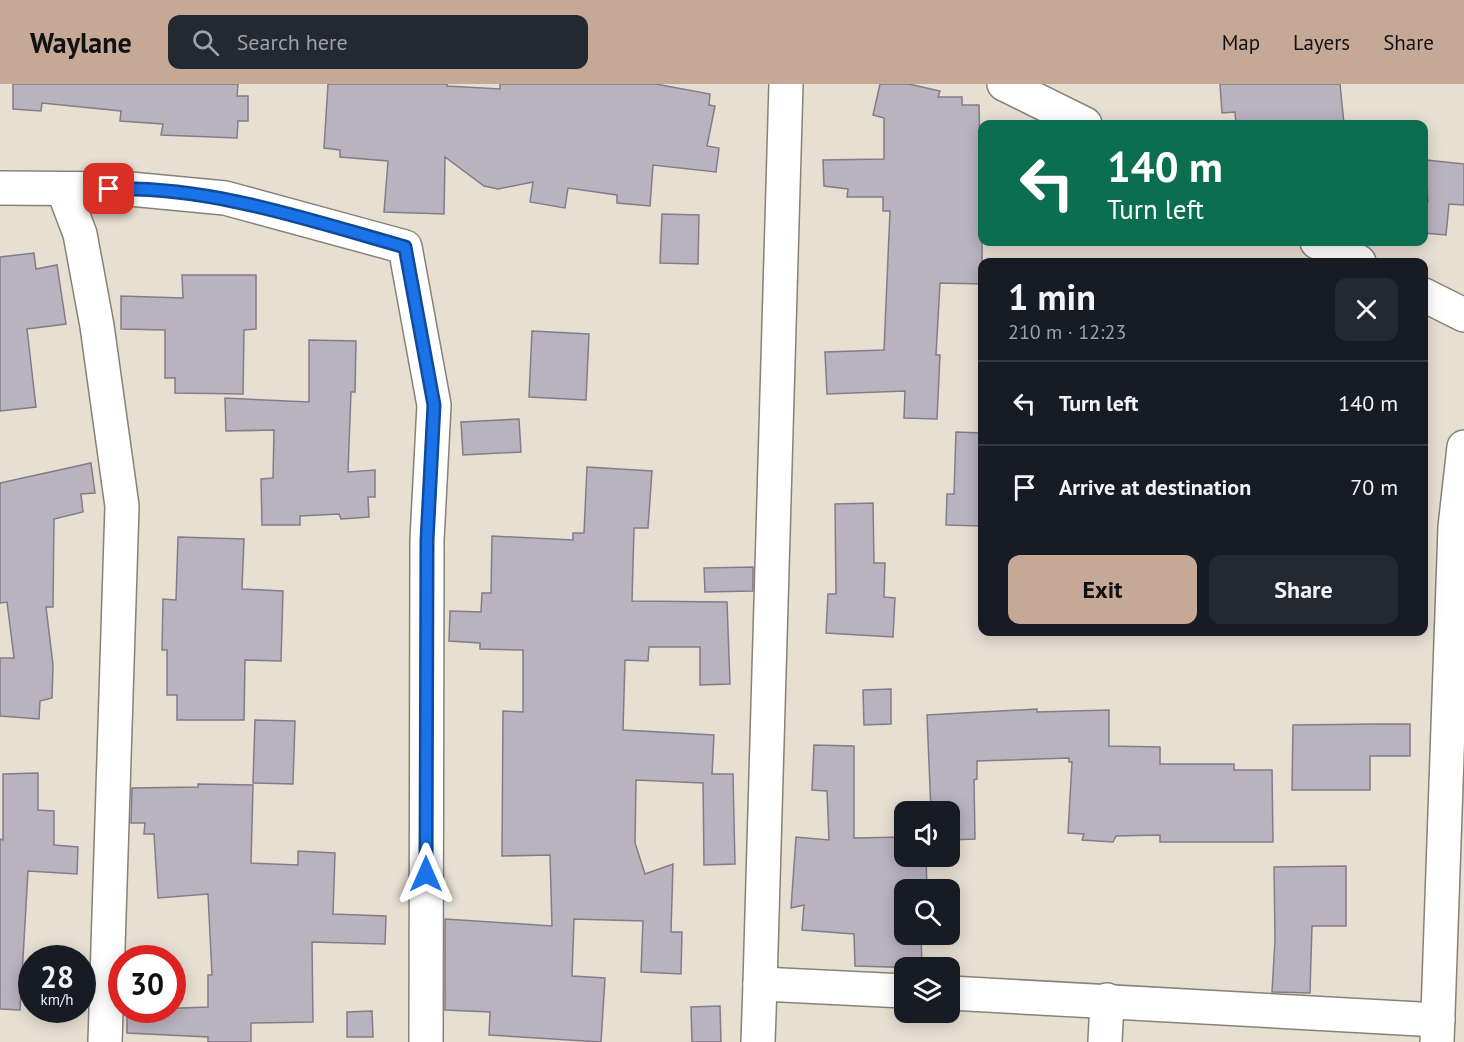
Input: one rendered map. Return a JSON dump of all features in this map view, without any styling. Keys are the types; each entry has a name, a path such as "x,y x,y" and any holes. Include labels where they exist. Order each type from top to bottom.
{"street":[{"path":"758,1042 786,84"},
{"path":"1004,84 1077,120"},
{"path":"0,188 130,189 225,198 405,247 434,405 427,540 426,1042"},
{"path":"63,189 82,246 97,326 122,506 105,1042"},
{"path":"1325,246 1351,258"},
{"path":"1428,297 1464,315"},
{"path":"960,993 1107,1000 1437,1031 1455,527 1464,447"},
{"path":"760,984 894,991"},
{"path":"1105,1042 1107,1000"}],"building":[{"path":"13,84 238,84 237,96 248,96 248,121 238,121 237,138 161,135 163,124 120,121 121,111 42,103 41,111 13,109"},
{"path":"328,84 447,84 447,86 500,89 500,84 656,84 710,94 709,105 715,106 707,146 719,148 716,172 653,165 650,206 617,203 617,195 568,188 565,208 530,202 533,182 498,189 484,186 445,157 444,214 384,212 388,161 340,157 340,150 324,148"},
{"path":"880,84 909,84 940,91 938,97 962,97 962,105 979,105 978,246 982,246 982,258 978,258 978,284 940,283 936,355 940,355 937,419 904,418 905,391 827,394 825,352 884,350 890,211 883,211 883,197 847,197 848,189 824,186 823,160 884,159 884,118 873,115"},
{"path":"1220,84 1340,84 1344,120 1236,120 1235,112 1222,113"},
{"path":"1428,160 1464,164 1464,205 1449,204 1446,235 1428,233"},
{"path":"662,214 699,215 698,264 660,263"},
{"path":"34,253 36,269 57,265 66,324 27,329 36,407 0,411 0,257"},
{"path":"182,275 256,275 256,329 244,330 243,394 175,393 175,378 165,378 165,330 121,329 121,296 183,298"},
{"path":"532,331 589,334 586,400 529,397"},
{"path":"309,340 356,341 355,392 351,392 348,472 375,470 375,497 368,497 369,517 341,519 339,514 300,516 300,525 262,525 261,479 273,478 274,430 226,431 225,398 309,402"},
{"path":"519,419 521,452 463,455 461,422"},
{"path":"956,432 978,433 978,526 946,525 947,494 954,494"},
{"path":"91,463 95,493 81,494 83,512 54,519 53,607 46,607 53,665 52,698 40,701 39,719 0,716 0,658 14,658 7,602 0,603 0,483"},
{"path":"587,467 652,471 648,528 634,528 632,601 727,602 730,684 700,685 700,647 649,647 648,661 625,660 623,730 714,735 712,774 733,774 735,864 704,865 703,783 636,780 635,843 645,874 673,864 671,932 682,932 681,974 641,972 643,921 574,919 572,976 605,978 601,1042 489,1035 490,1012 445,1010 445,919 552,926 550,855 502,856 503,711 523,712 523,650 480,649 480,643 449,641 450,611 481,612 482,593 491,593 492,536 573,540 573,533 584,533"},
{"path":"873,503 874,563 885,563 884,597 895,598 893,637 826,633 828,594 836,594 835,504"},
{"path":"178,537 244,539 242,589 283,591 281,661 245,660 244,720 177,720 177,695 167,695 167,650 162,650 163,599 176,600"},
{"path":"753,567 753,591 705,592 704,568"},
{"path":"891,689 891,724 864,725 863,690"},
{"path":"1037,709 1037,712 1109,710 1109,746 1160,747 1160,764 1234,764 1234,770 1272,770 1273,842 1160,842 1160,835 1116,836 1113,842 1082,840 1084,834 1068,833 1072,762 1069,762 1069,758 977,761 977,779 974,780 975,839 960,840 960,801 931,801 927,715"},
{"path":"255,720 295,721 293,784 253,783"},
{"path":"1410,724 1410,756 1370,756 1370,790 1292,790 1293,725"},
{"path":"814,745 854,746 854,838 894,837 894,867 926,867 927,879 894,879 894,945 921,945 922,957 894,957 894,967 855,966 854,934 802,930 804,905 791,908 796,837 829,840 827,791 812,790"},
{"path":"38,773 38,810 54,811 54,845 78,847 77,874 28,871 24,945 18,945 18,1010 0,1009 0,839 3,840 3,774"},
{"path":"198,784 253,785 251,863 298,865 298,851 335,853 333,914 386,916 385,944 312,942 313,1022 251,1023 251,1042 208,1042 208,1037 127,1033 127,1023 186,1023 186,1008 208,1007 208,975 212,975 208,894 158,898 154,834 144,834 145,823 131,823 132,788 198,787"},
{"path":"1346,866 1346,926 1312,926 1310,993 1272,992 1275,940 1274,867"},
{"path":"720,1006 721,1042 692,1042 691,1007"},
{"path":"372,1011 373,1037 347,1037 347,1012"}],"route":[{"path":"109,189 225,198 405,247 434,405 427,540 426,874"}]}
